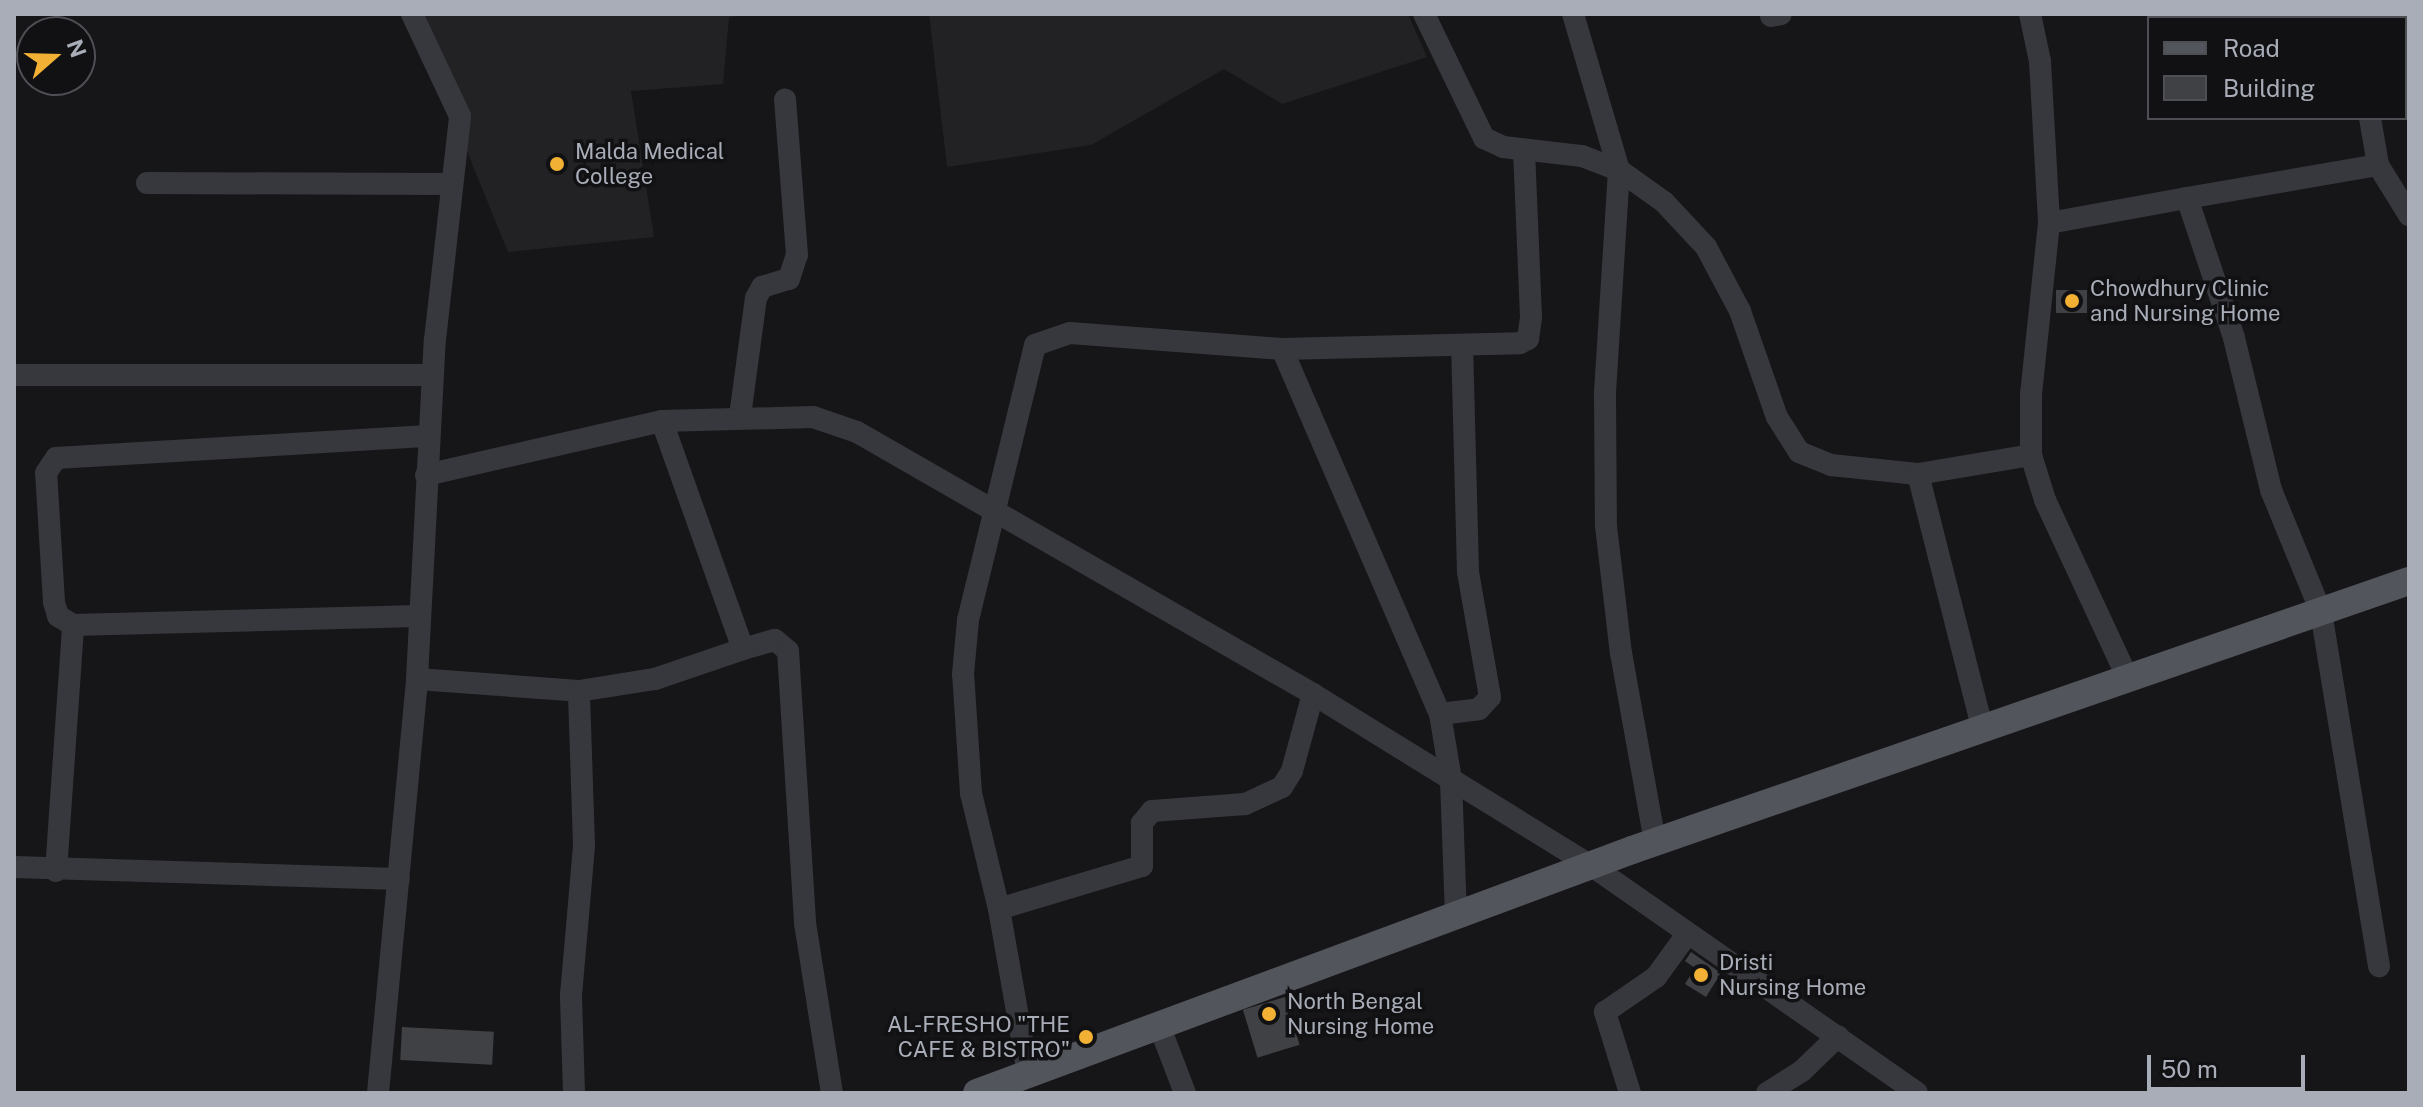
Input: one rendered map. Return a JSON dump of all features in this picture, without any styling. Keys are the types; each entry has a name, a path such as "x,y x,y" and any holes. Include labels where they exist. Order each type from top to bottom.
{"main road":[{"path":"977,1093 1655,842 2409,581"}],"street":[{"path":"378,1093 417,679 432,375 450,184 460,116 412,14"},
{"path":"1424,14 1484,138 1524,151 1582,156 1619,170 1664,202 1706,247 1740,311 1777,417 1799,452 1831,465 1918,474 2031,455"},
{"path":"1573,14 1619,170 1605,395 1606,526 1623,669 1655,842"},
{"path":"2030,14 2040,61 2049,223 2031,394 2031,455 2045,500 2128,679"},
{"path":"740,416 756,298 762,287 789,279 797,255 785,99"},
{"path":"2370,120 2378,165 2409,215"},
{"path":"1028,1074 999,909 971,793 963,674 968,620 1035,345 1043,338 1070,333 1282,349 1520,343 1531,330 1524,151"},
{"path":"2049,223 2378,165"},
{"path":"147,183 450,184"},
{"path":"2187,198 2234,338 2271,490 2321,612 2379,966"},
{"path":"1440,714 1479,709 1490,697 1468,572 1462,346"},
{"path":"1282,349 1440,714 1451,780 1456,917"},
{"path":"14,375 432,375"},
{"path":"426,475 662,421 740,416 834,422 1313,694 1592,866 1917,1093"},
{"path":"662,421 743,649"},
{"path":"419,616 73,625 58,616 54,602 46,473 56,458 428,436"},
{"path":"1918,474 1983,731"},
{"path":"56,871 73,625"},
{"path":"417,679 579,691 655,679 775,640 788,651 805,923 832,1093"},
{"path":"574,1093 571,995 584,845 579,691"},
{"path":"999,909 1142,866 1142,823 1152,811 1245,804 1282,787 1292,771 1313,694"},
{"path":"14,867 56,871 399,879"},
{"path":"1630,1093 1605,1012 1656,977 1688,933"},
{"path":"1159,1025 1185,1093"},
{"path":"1767,1093 1802,1071 1838,1036"}],"shaded area":[{"name":"Malda Medical College","path":"411,14 752,14 729,17 723,84 631,91 654,237 508,252"},
{"path":"929,14 1408,14 1427,57 1282,104 1224,69 1091,145 947,167"}],"building":[{"path":"2056,290 2087,290 2087,313 2056,313"},
{"path":"1691,952 1721,973 1706,997 1685,984 1695,968 1685,961"},
{"path":"1285,997 1300,1045 1258,1058 1243,1010"},
{"path":"402,1027 494,1032 492,1065 400,1060"}],"place":[{"name":"Malda Medical College","path":"557,164"},
{"name":"Chowdhury Clinic and Nursing Home","path":"2072,301"},
{"name":"Dristi Nursing Home","path":"1701,975"},
{"name":"North Bengal Nursing Home","path":"1269,1014"},
{"name":"AL-FRESHO \"THE CAFE & BISTRO\"","path":"1086,1037"}]}
